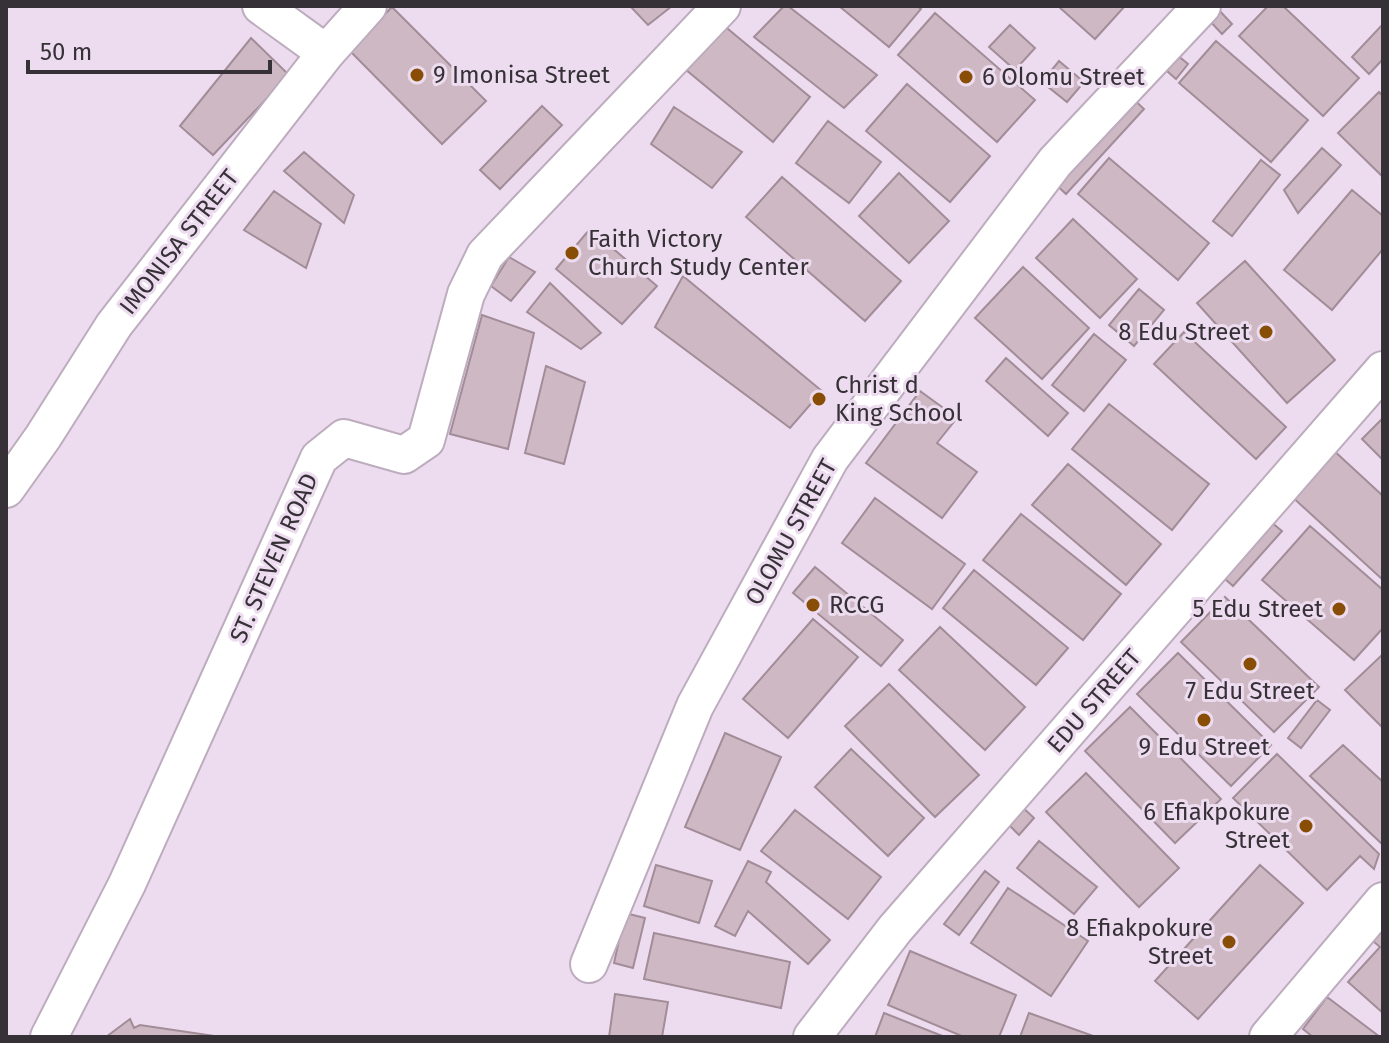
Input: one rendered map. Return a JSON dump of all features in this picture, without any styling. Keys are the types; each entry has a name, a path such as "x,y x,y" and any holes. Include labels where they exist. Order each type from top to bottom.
{"street":[{"path":"261,6 326,53"},
{"name":"IMONISA STREET","path":"6,489 114,325 326,53 368,6"},
{"name":"ST. STEVEN ROAD","path":"49,1037 127,884 319,458 344,438 404,455 426,440 466,294 485,255 722,6"},
{"name":"OLOMU STREET","path":"589,964 695,706 830,459 1055,162 1202,6"},
{"name":"EDU STREET","path":"812,1037 895,929 1383,370"},
{"path":"1268,1037 1383,901"}],"building":[{"path":"630,6 672,6 648,25"},
{"path":"784,6 877,75 844,108 754,37"},
{"path":"839,6 917,6 921,9 889,47"},
{"path":"1058,6 1125,6 1095,39"},
{"path":"1268,6 1283,6 1359,78 1323,116 1239,36"},
{"name":"9 Imonisa Street","path":"392,7 486,101 442,144 349,50"},
{"path":"1217,8 1232,24 1222,34 1207,18"},
{"name":"6 Olomu Street","path":"935,13 1035,100 997,142 898,55"},
{"path":"722,24 810,97 773,142 685,69"},
{"path":"1383,24 1383,59 1369,74 1352,57"},
{"path":"1010,25 1035,48 1015,70 989,47"},
{"path":"251,38 289,75 213,155 180,126"},
{"path":"1216,41 1308,120 1271,162 1179,83"},
{"path":"1171,50 1188,64 1176,79 1159,64"},
{"path":"1059,61 1084,82 1067,102 1042,82"},
{"path":"907,84 990,156 950,202 866,131"},
{"path":"1379,92 1383,96 1383,177 1338,133"},
{"path":"1129,95 1144,109 1066,194 1051,180"},
{"path":"542,106 562,125 500,189 480,170"},
{"path":"674,107 742,152 712,188 651,144"},
{"path":"828,121 881,162 849,203 796,163"},
{"path":"1322,148 1341,165 1298,213 1284,190"},
{"path":"304,152 354,195 344,223 284,171"},
{"path":"1109,158 1209,243 1178,280 1078,194"},
{"path":"1261,160 1280,175 1232,236 1213,221"},
{"path":"899,173 949,221 909,263 859,216"},
{"path":"782,177 901,281 865,321 746,217"},
{"path":"1352,190 1383,216 1383,249 1332,310 1284,270"},
{"path":"274,191 321,224 306,268 244,230"},
{"path":"1073,219 1137,279 1100,318 1036,258"},
{"path":"590,229 657,286 622,324 556,269"},
{"path":"509,257 535,272 511,301 491,286"},
{"name":"8 Edu Street","path":"1245,261 1335,360 1287,403 1197,303"},
{"path":"1023,267 1089,328 1042,379 975,318"},
{"path":"683,276 822,391 790,428 655,327"},
{"path":"550,283 601,333 581,349 527,312"},
{"path":"1139,289 1164,310 1134,346 1109,325"},
{"path":"482,315 534,333 508,449 450,434"},
{"path":"1184,332 1286,427 1256,459 1154,364"},
{"path":"1094,334 1126,360 1084,411 1052,385"},
{"path":"1006,358 1068,413 1048,436 986,381"},
{"path":"546,366 585,382 564,464 525,453"},
{"path":"920,391 957,418 937,443 977,472 942,518 866,463"},
{"path":"1109,404 1209,484 1172,530 1072,449"},
{"path":"1383,418 1383,460 1362,439"},
{"path":"1331,448 1383,496 1383,580 1289,494"},
{"path":"1068,464 1161,544 1126,585 1032,505"},
{"path":"875,498 965,564 932,609 842,543"},
{"path":"1021,514 1121,594 1083,640 983,560"},
{"path":"1265,517 1282,531 1233,586 1217,572"},
{"name":"5 Edu Street","path":"1310,526 1383,590 1383,628 1354,660 1262,580"},
{"path":"815,567 903,640 881,666 793,593"},
{"path":"974,570 1068,648 1036,685 943,608"},
{"name":"7 Edu Street","path":"1225,597 1319,687 1274,732 1181,642"},
{"path":"813,619 858,657 788,738 743,699"},
{"path":"940,627 1025,707 985,750 899,670"},
{"name":"9 Edu Street","path":"1178,653 1271,745 1231,786 1137,694"},
{"path":"1383,654 1383,728 1345,690"},
{"path":"889,684 979,775 935,817 845,726"},
{"path":"1317,700 1330,710 1301,748 1288,738"},
{"path":"1130,707 1221,799 1175,843 1085,751"},
{"path":"725,733 781,757 740,850 685,827"},
{"path":"1343,745 1383,782 1381,843 1310,776"},
{"path":"851,749 924,818 888,856 815,787"},
{"name":"6 Efiakpokure Street","path":"1277,754 1379,854 1374,869 1360,856 1327,890 1233,798"},
{"path":"1086,773 1179,868 1139,907 1046,812"},
{"path":"1019,804 1034,818 1019,835 1004,820"},
{"path":"795,810 881,877 848,919 761,851"},
{"path":"1039,841 1097,887 1074,914 1017,868"},
{"path":"748,861 771,872 766,882 830,940 808,964 748,911 735,936 715,926"},
{"path":"656,865 712,881 699,923 644,906"},
{"name":"8 Efiakpokure Street","path":"1260,865 1303,903 1198,1019 1155,981"},
{"path":"985,871 999,882 959,935 944,924"},
{"path":"1008,888 1088,941 1051,996 971,943"},
{"path":"625,913 645,918 633,968 614,963"},
{"path":"1383,917 1383,1013 1348,982 1380,947 1366,935"},
{"path":"654,933 790,962 781,1008 644,979"},
{"path":"910,951 1016,995 999,1037 964,1037 888,1005"},
{"path":"615,994 668,1002 662,1037 609,1037"},
{"path":"1327,997 1380,1037 1313,1037 1303,1029"},
{"path":"884,1013 945,1037 875,1037"},
{"path":"1029,1013 1096,1037 1020,1037"},
{"path":"130,1019 134,1028 140,1025 221,1037 106,1037"}],"place":[{"name":"9 Imonisa Street","path":"417,75"},
{"name":"6 Olomu Street","path":"966,77"},
{"name":"Faith Victory Church Study Center","path":"572,253"},
{"name":"8 Edu Street","path":"1266,332"},
{"name":"Christ d King School","path":"819,399"},
{"name":"RCCG","path":"813,605"},
{"name":"5 Edu Street","path":"1339,609"},
{"name":"7 Edu Street","path":"1250,664"},
{"name":"9 Edu Street","path":"1204,720"},
{"name":"6 Efiakpokure Street","path":"1306,826"},
{"name":"8 Efiakpokure Street","path":"1229,942"}]}
